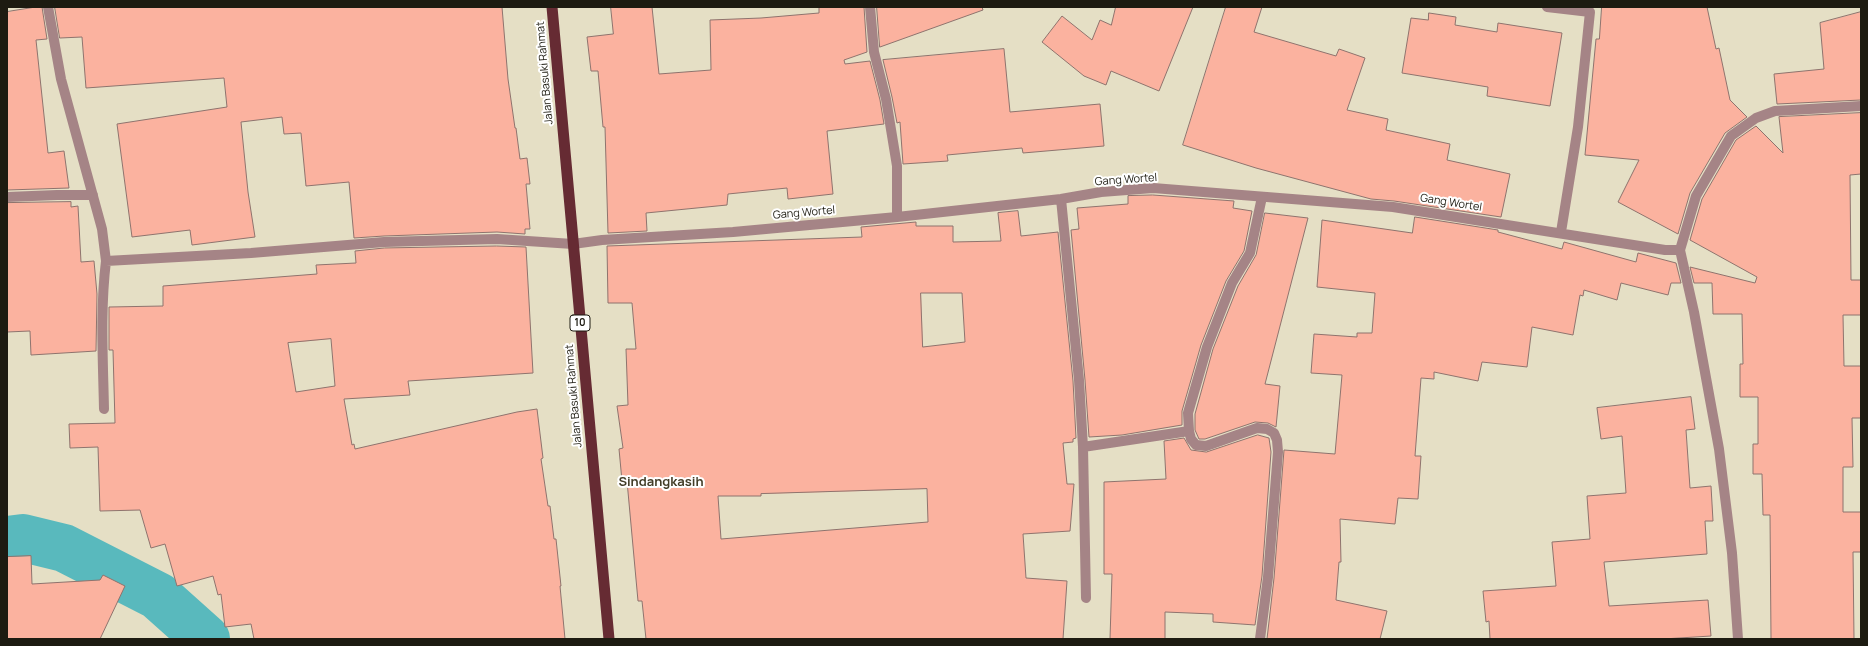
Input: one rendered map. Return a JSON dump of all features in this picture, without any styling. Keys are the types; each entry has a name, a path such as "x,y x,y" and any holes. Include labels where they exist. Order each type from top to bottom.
{"highway":[{"name":"Jalan Basuki Rahmat","path":"552,7 609,639"}],"street":[{"path":"48,7 61,79 102,229 106,261 103,324 104,409"},
{"path":"870,7 874,52 886,99 896,166 897,217"},
{"path":"1547,7 1590,10 1578,127 1561,232"},
{"path":"1738,639 1732,553 1719,449 1694,312 1680,250 1696,196 1732,136 1756,118 1775,111 1861,106"},
{"name":"Gang Wortel","path":"106,261 259,253 384,242 497,239 573,244 602,240 733,232 897,217 1061,199 1102,192 1153,188 1393,207 1561,232 1665,250 1680,250"},
{"path":"7,197 57,194 93,195"},
{"path":"1260,639 1268,577 1278,452 1277,440 1274,433 1267,429 1257,428 1206,446 1196,445 1191,439 1189,431 1188,413 1207,347 1232,283 1250,253 1262,197"},
{"path":"1061,199 1079,380 1083,447 1086,598"},
{"path":"1083,447 1189,431"}],"building":[{"path":"42,7 47,39 36,40 48,153 64,151 69,188 7,190 7,12"},
{"path":"55,7 502,7 508,79 520,159 527,158 530,184 526,184 530,229 525,229 525,234 497,232 354,238 349,182 306,186 301,133 284,134 282,117 241,122 248,192 255,237 192,245 190,230 132,237 117,124 227,107 224,78 86,88 82,37 60,38"},
{"path":"611,7 652,7 659,74 711,70 710,20 761,18 819,13 819,7 864,7 867,52 844,60 845,64 870,61 880,100 884,124 827,131 833,194 788,199 787,188 728,194 727,205 646,213 647,231 608,233 605,127 603,127 598,71 591,71 587,37 613,34"},
{"path":"877,7 982,7 983,10 880,47"},
{"path":"1116,7 1193,7 1159,91 1111,71 1106,85 1084,76 1042,42 1062,16 1092,40 1100,20 1111,25"},
{"path":"1226,7 1262,7 1254,32 1336,56 1339,49 1365,58 1347,110 1388,119 1386,130 1450,144 1447,160 1510,174 1501,217 1371,199 1256,168 1183,145"},
{"path":"1602,7 1707,7 1716,49 1719,48 1730,100 1747,117 1725,133 1690,193 1678,234 1618,202 1639,160 1585,155 1596,39 1599,39"},
{"path":"1861,12 1861,100 1777,104 1774,74 1824,69 1820,23"},
{"path":"1429,13 1456,17 1455,25 1497,32 1498,23 1562,33 1550,106 1487,96 1488,87 1402,73 1411,18 1428,20"},
{"path":"1004,49 1010,112 1100,104 1104,146 1023,153 1022,148 947,155 948,161 903,164 900,122 897,123 883,60"},
{"path":"1861,113 1861,174 1850,175 1851,280 1861,280 1861,315 1843,315 1844,366 1861,366 1861,418 1852,418 1853,467 1843,467 1843,512 1861,512 1861,552 1853,552 1854,639 1771,639 1770,515 1763,515 1762,474 1753,474 1753,444 1758,444 1758,397 1740,397 1740,364 1743,364 1742,314 1713,314 1712,283 1694,283 1690,267 1755,283 1757,277 1690,240 1702,199 1736,140 1756,126 1783,153 1779,117"},
{"path":"1153,195 1234,201 1233,208 1252,211 1244,251 1226,281 1201,345 1182,411 1182,425 1122,435 1089,437 1071,230 1079,229 1077,208 1128,204 1128,196"},
{"path":"71,202 71,207 78,206 81,262 94,261 97,294 96,351 31,355 30,331 7,332 7,203"},
{"path":"1018,211 1021,236 1058,232 1073,381 1076,438 1073,439 1073,442 1063,443 1067,484 1074,484 1070,531 1023,534 1026,578 1067,581 1063,639 646,639 642,601 638,601 627,481 622,481 619,449 623,448 617,406 628,405 626,349 636,349 632,303 608,303 607,246 862,237 861,227 916,222 916,226 953,226 953,242 1001,241 998,213","holes":["921,293 962,293 965,342 923,347","927,489 928,522 721,539 718,496 761,496 761,494"]},
{"path":"1265,213 1308,218 1265,384 1280,386 1276,427 1268,423 1255,422 1205,439 1199,439 1195,430 1195,414 1213,349 1238,286 1256,255"},
{"path":"1415,217 1498,230 1498,232 1562,249 1564,242 1636,262 1638,253 1676,263 1681,283 1671,283 1668,295 1621,283 1617,300 1584,290 1583,296 1580,295 1573,335 1532,327 1527,367 1482,362 1478,381 1434,372 1434,379 1421,378 1415,456 1421,456 1418,499 1398,498 1395,524 1340,519 1341,562 1339,562 1336,600 1387,611 1380,639 1267,639 1274,578 1284,450 1335,454 1342,375 1311,373 1314,334 1357,337 1357,333 1372,333 1375,293 1317,287 1322,220 1412,233"},
{"path":"497,246 526,247 533,373 408,381 410,395 344,399 352,445 354,444 355,449 517,412 537,409 543,458 541,459 548,506 550,506 554,539 556,539 565,639 254,639 251,624 225,627 221,594 218,595 213,576 177,586 165,544 151,548 140,510 100,511 98,447 70,448 69,424 115,423 113,350 109,350 109,307 163,306 163,286 317,274 316,265 356,263 355,251 384,248","holes":["331,339 335,386 296,392 288,343"]},
{"path":"1691,397 1695,429 1686,430 1690,488 1711,486 1713,521 1705,521 1707,554 1604,562 1609,606 1708,600 1711,636 1663,639 1490,639 1489,621 1486,622 1483,591 1556,586 1552,542 1590,539 1587,496 1626,493 1622,436 1601,439 1597,408"},
{"path":"1258,435 1269,438 1271,452 1262,576 1255,625 1213,622 1213,614 1165,612 1165,639 1110,639 1112,574 1104,574 1104,482 1166,479 1164,441 1184,438 1191,450 1206,452"},
{"path":"31,556 32,584 100,580 103,575 125,586 100,639 7,639 7,557"}],"waterway":[{"path":"7,540 23,538 64,548 158,596 206,639"}],"district":[{"name":"Sindangkasih","path":"661,482"}]}
